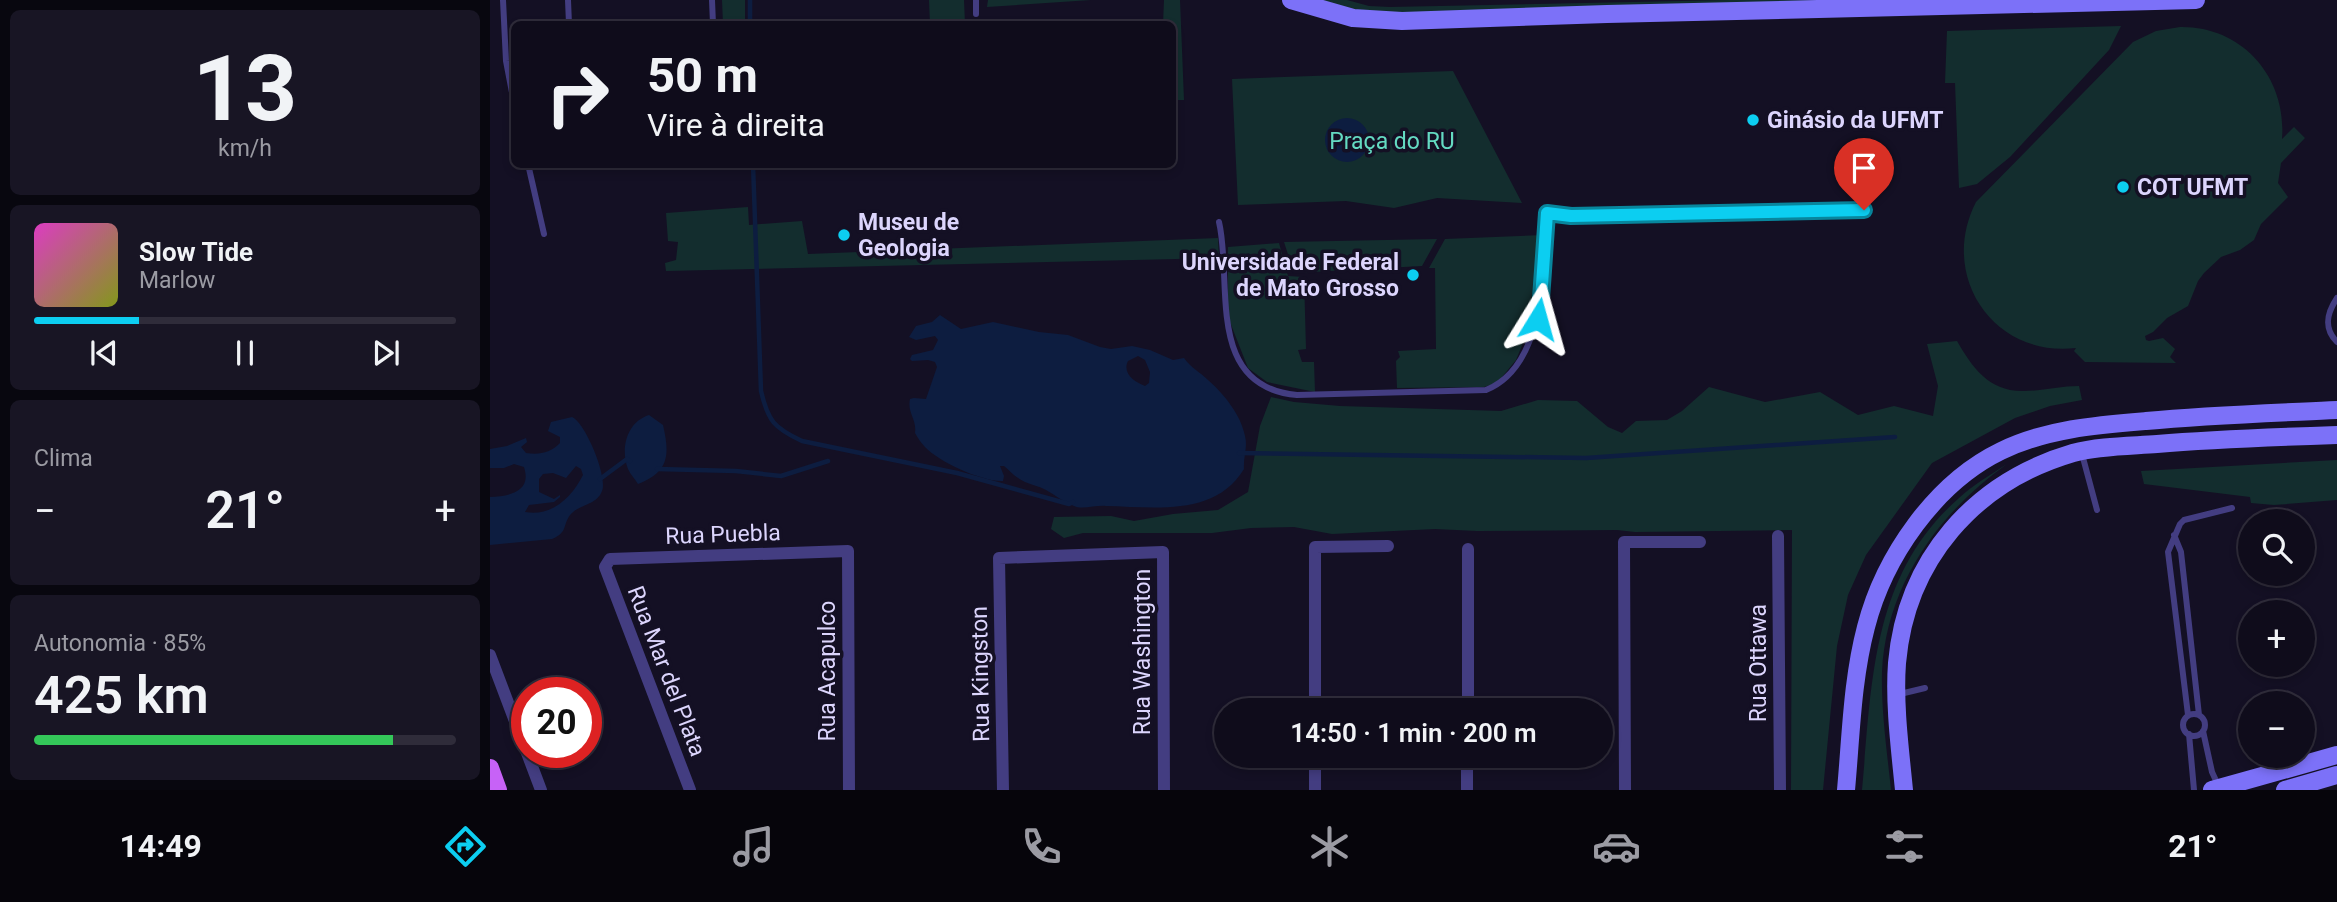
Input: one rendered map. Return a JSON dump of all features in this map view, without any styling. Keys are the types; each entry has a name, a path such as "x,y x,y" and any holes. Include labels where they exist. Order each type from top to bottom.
{"main road":[{"path":"1291,0 1353,18 1402,21 2196,0"},
{"path":"1846,790 1855,687 1866,628 1875,598 1891,561 1914,525 1967,471 2000,451 2028,440 2085,426 2237,414 2337,410"},
{"path":"1904,790 1897,663 1916,588 1931,556 1948,533 1994,490 2034,469 2074,453 2121,446 2337,435"},
{"path":"2217,789 2337,755"},
{"path":"490,768 498,790"},
{"path":"2285,790 2326,782"}],"street":[{"name":"Rua Ottawa","path":"1778,536 1780,790"},
{"path":"1625,790 1624,542 1700,542"},
{"path":"1315,698 1315,547 1388,546"},
{"path":"1468,549 1468,698"},
{"name":"Rua Puebla","path":"605,567 606,562 615,557 848,551"},
{"name":"Rua Acapulco","path":"848,551 849,790"},
{"name":"Rua Washington","path":"999,558 1163,552 1164,790"},
{"name":"Rua Kingston","path":"999,558 1003,790"},
{"name":"Rua Mar del Plata","path":"605,567 690,790"},
{"path":"490,655 541,790"},
{"path":"1315,768 1315,790"},
{"path":"1467,768 1467,790"}],"lane":[{"path":"503,0 506,61 511,87"},
{"path":"568,0 569,21"},
{"path":"712,0 713,21"},
{"path":"976,0 976,14"},
{"path":"529,168 544,234"},
{"path":"1219,222 1223,242 1226,321 1234,348 1245,369 1261,383 1282,393 1310,394 1486,390 1507,379 1538,319 1547,213 1571,216 1864,210"},
{"path":"2337,298 2327,320 2329,331 2337,342"},
{"path":"2082,452 2097,510"},
{"path":"2194,790 2189,734 2183,725 2188,715 2168,552 2174,535 2184,520 2232,508"},
{"path":"2174,535 2181,552 2199,715 2205,724 2203,731 2217,789"},
{"path":"1897,695 1925,688"},
{"path":"2188,715 2199,715"},
{"path":"2189,734 2195,736 2203,731"}],"green space":[{"path":"722,0 745,0 745,21 723,21"},
{"path":"929,0 964,0 965,21 930,21"},
{"path":"988,0 1091,0 987,7"},
{"path":"1164,0 1180,0 1184,100 1176,100 1176,21 1163,21"},
{"path":"1309,0 1347,0 1369,6 1390,7 1729,0 2010,0 1383,18"},
{"path":"2121,26 2109,50 2010,157 1977,184 1959,188 1955,83 1945,83 1947,31"},
{"path":"2180,27 2203,29 2223,36 2241,46 2269,76 2282,117 2282,139 2294,127 2305,138 2281,163 2278,183 2288,197 2261,224 2254,240 2240,250 2221,257 2204,273 2188,306 2167,318 2145,336 2149,341 2163,338 2175,349 2170,357 2176,363 2085,362 2074,351 2076,348 2047,348 2020,340 1998,326 1981,306 1969,283 1964,257 1966,230 1976,202 2133,42 2156,31"},
{"name":"Praça do RU","path":"1453,71 1522,203 1437,198 1394,208 1346,201 1238,205 1232,79"},
{"path":"748,207 749,225 802,221 808,254 1218,238 1219,258 666,271 665,263 676,260 678,242 668,241 666,213"},
{"path":"1543,235 1535,314 1516,360 1497,383 1484,387 1397,388 1396,361 1400,357 1398,351 1436,349 1435,268 1429,268 1445,239"},
{"path":"1437,239 1422,266 1294,273 1284,242"},
{"path":"1279,243 1288,276 1304,277 1306,349 1298,350 1302,362 1314,362 1315,392 1267,382 1248,368 1228,317 1228,247"},
{"path":"1957,341 1976,369 2001,387 2024,391 2079,386 2082,400 2050,406 2015,418 1932,463 1866,555 1848,595 1837,646 1823,790 1791,790 1792,530 1635,532 1435,529 1332,534 1294,527 1251,528 1212,533 1083,533 1064,538 1051,529 1054,517 1111,516 1134,521 1218,510 1248,492 1260,426 1271,397 1340,406 1501,411 1538,400 1577,401 1608,427 1622,433 1636,421 1667,420 1682,411 1709,387 1765,402 1820,392 1858,415 1894,406 1933,416 1938,386 1927,344"},
{"path":"2337,460 2337,500 2274,505 2251,503 2250,497 2144,484 2141,471"},
{"path":"2007,464 1982,483 1938,529 1905,581 1886,640 1882,672 1883,716 1891,790 1862,790 1874,671 1892,596 1908,561 1930,528 1964,493"}],"water":[{"path":"1347,118 1356,119 1363,124 1368,131 1368,149 1363,156 1356,161 1347,162 1338,161 1331,156 1326,149 1325,140 1326,131 1331,124 1338,119"},
{"path":"940,315 961,329 993,322 1068,335 1100,347 1111,349 1132,346 1173,360 1184,358 1220,392 1236,413 1246,440 1244,469 1232,484 1217,495 1201,502 1164,507 1077,507 1022,481 1004,466 1000,466 1003,481 962,470 932,453 915,433 910,399 926,399 937,367 935,362 910,359 912,355 933,350 938,340 935,336 916,340 909,337 916,326 932,322","holes":["1138,356 1145,360 1150,372 1149,383 1145,386 1130,376 1127,369 1128,361"]},
{"path":"649,415 663,425 665,461 656,474 638,484 628,469 625,445 635,423"},
{"path":"572,417 583,429 602,474 600,496 571,514 563,531 552,539 490,545 490,497 518,491 525,482 526,475 524,467 514,464 504,468 490,468 490,449 526,438 527,442 521,447 526,453 549,451 560,443 560,437 548,431 551,422","holes":["576,466 581,469 583,475 573,491 560,504 544,511 525,512 529,505 554,502 560,497 554,499 539,492 539,479 543,474 553,473 566,478"]}],"waterway":[{"path":"750,0 750,21"},
{"path":"753,168 761,391 766,410 774,422 802,441 957,473 1069,504 1073,502"},
{"path":"1239,453 1586,458 1895,437"},
{"path":"600,479 627,459 630,461"},
{"path":"657,469 736,471 781,476 828,461"}],"place":[{"name":"Ginásio da UFMT","path":"1753,120"},
{"name":"COT UFMT","path":"2123,187"},
{"name":"Museu de Geologia","path":"844,235"},
{"name":"Universidade Federal de Mato Grosso","path":"1413,275"}],"route":[{"path":"1538,319 1547,213 1571,216 1864,210"}]}
